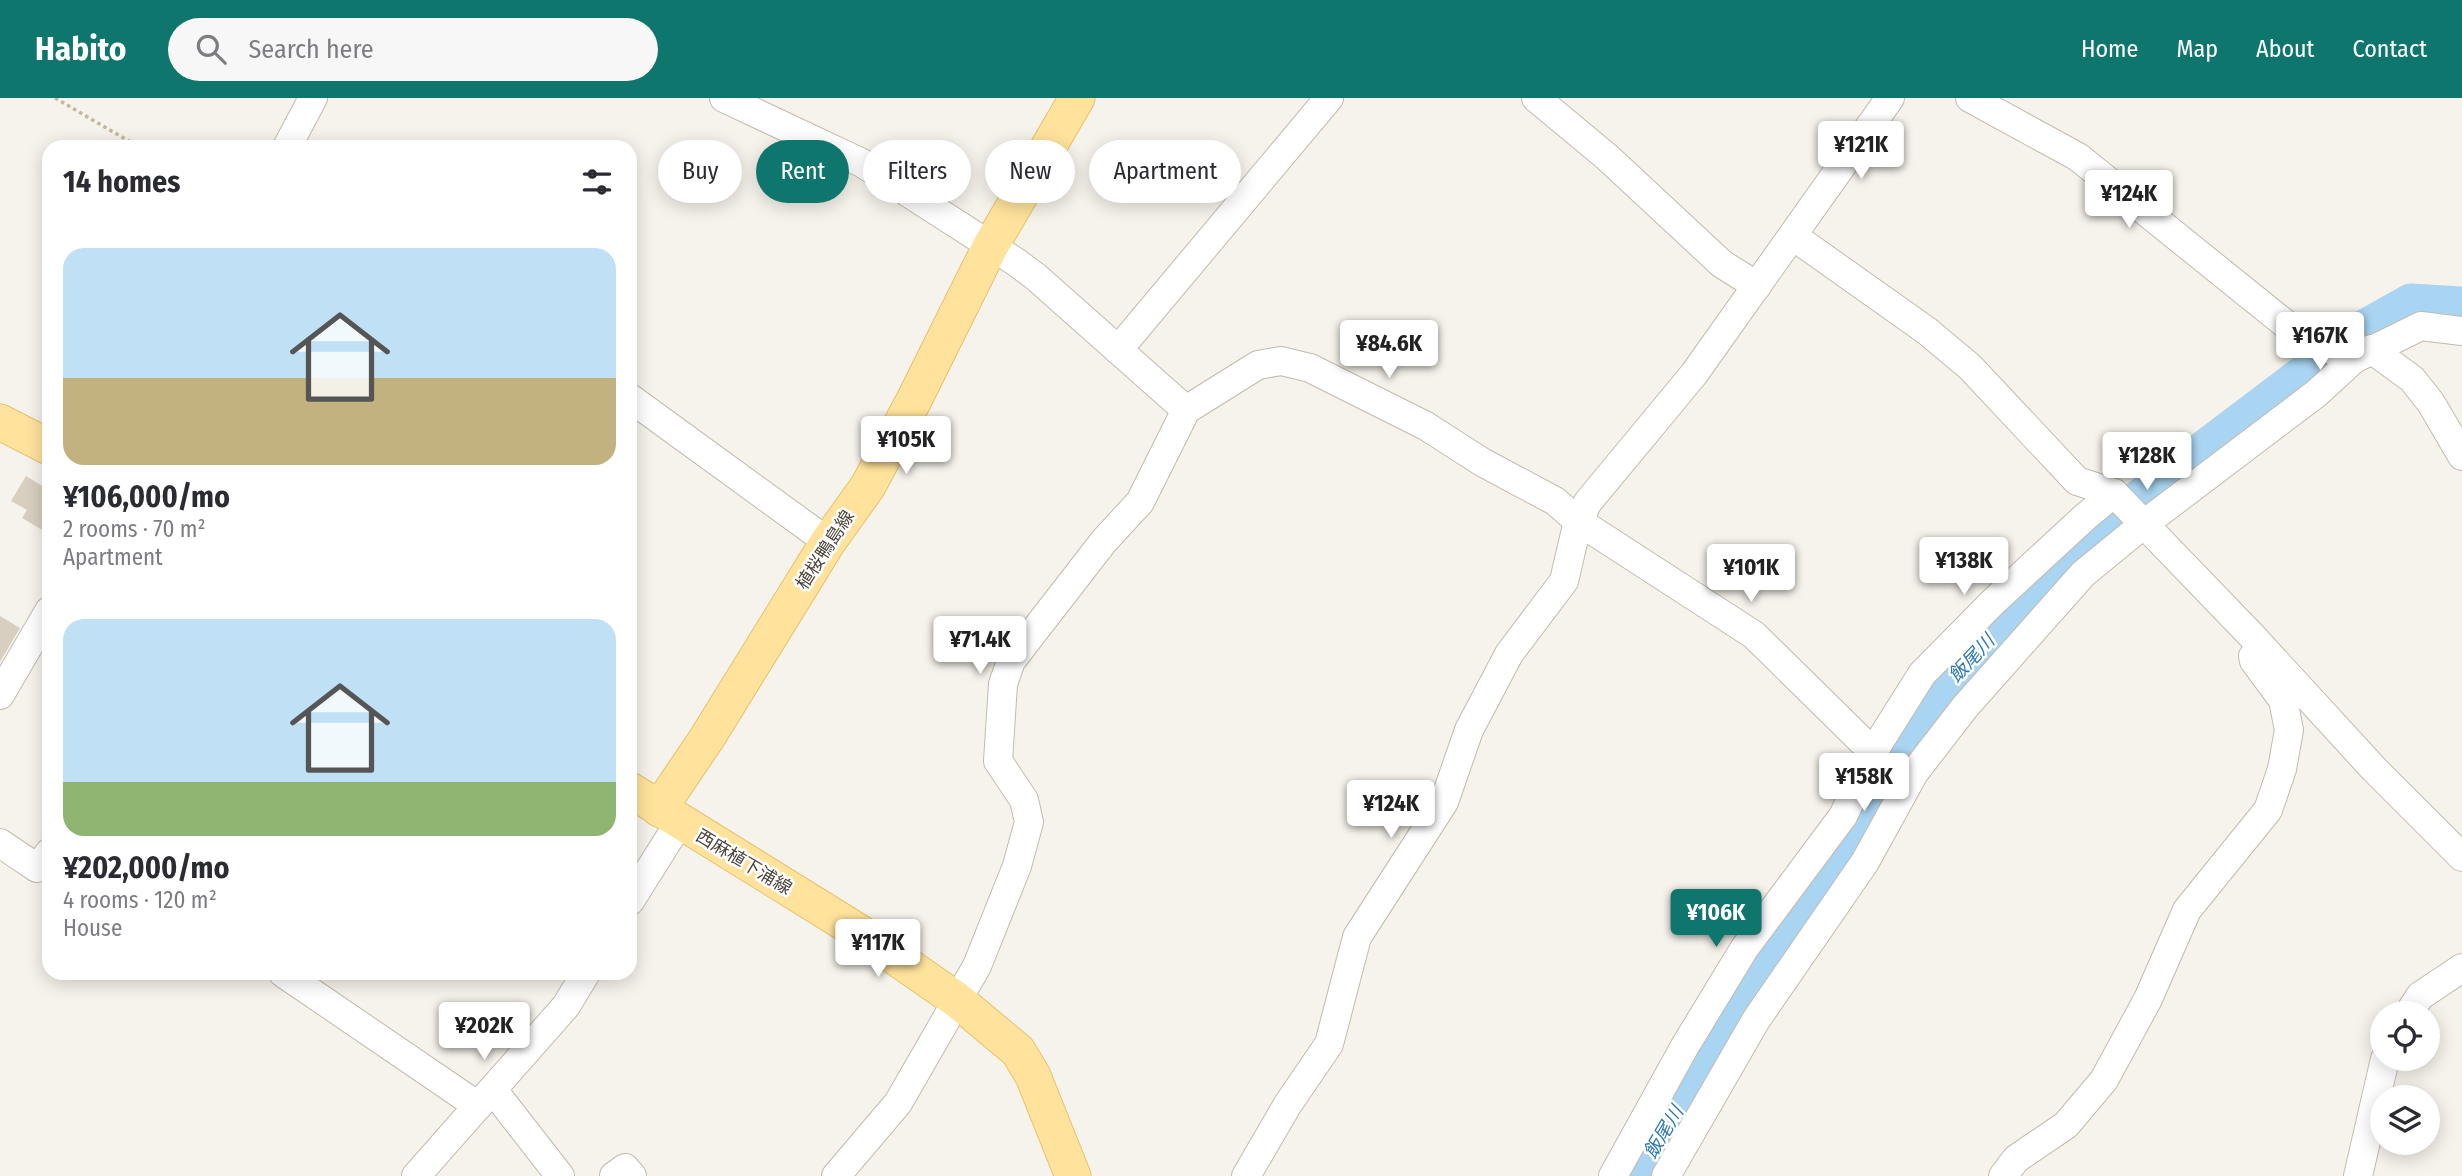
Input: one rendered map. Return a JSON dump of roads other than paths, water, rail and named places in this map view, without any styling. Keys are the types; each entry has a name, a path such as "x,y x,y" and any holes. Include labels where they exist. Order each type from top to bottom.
{"main road":[{"name":"植桜鴨島線","path":"669,816 707,738 828,542 891,446 990,247 1077,98"},
{"path":"0,422 42,443"},
{"name":"西麻植下浦線","path":"637,795 859,932 957,1000 1018,1051 1032,1076 1064,1170"}],"street":[{"path":"291,140 313,98"},
{"path":"724,98 862,163 1036,276 1186,410"},
{"path":"1118,350 1329,98"},
{"path":"1536,98 1607,157 1722,264 1757,286"},
{"path":"1246,1176 1288,1104 1329,1044 1357,937 1444,802 1469,730 1509,654 1564,581 1578,521 1588,502 1694,374 1890,98"},
{"path":"1970,98 2078,157 2304,340 2362,354 2412,379 2431,403 2462,456"},
{"path":"1793,236 1927,331 1970,367 2077,481 2114,493 2252,636 2374,769 2462,857"},
{"path":"1672,1174 1756,1020 1865,862 1914,773 1965,707 2084,574 2144,524 2317,393 2362,354 2421,326 2462,331"},
{"path":"836,1176 898,1103 977,966 1017,866 1029,822 1024,800 998,761 1001,696 1011,661 1104,541 1140,502 1186,410 1258,365 1281,361 1310,368 1426,426 1482,462 1555,501 1578,521 1754,635 1873,752"},
{"path":"637,403 828,542"},
{"path":"1614,1176 1685,1046 1744,949 1843,816 1873,752 1922,674 2003,593 2114,493"},
{"path":"0,695 42,623"},
{"path":"2003,1176 2016,1159 2066,1125 2104,1080 2148,999 2188,910 2268,810 2282,769 2289,730 2283,700 2253,661 2252,636"},
{"path":"637,886 669,816"},
{"path":"0,843 37,868 42,862"},
{"path":"2417,1001 2420,996 2462,968"},
{"path":"294,980 485,1098 560,1176"},
{"path":"416,1176 566,1006 582,980"},
{"path":"2358,1176 2382,1071"},
{"path":"614,1176 625,1168 632,1176"}],"waterway":[{"name":"飯尾川","path":"1636,1176 1773,951 1867,812 1916,718 1981,646 2106,523 2361,330 2411,302 2462,305"}]}
